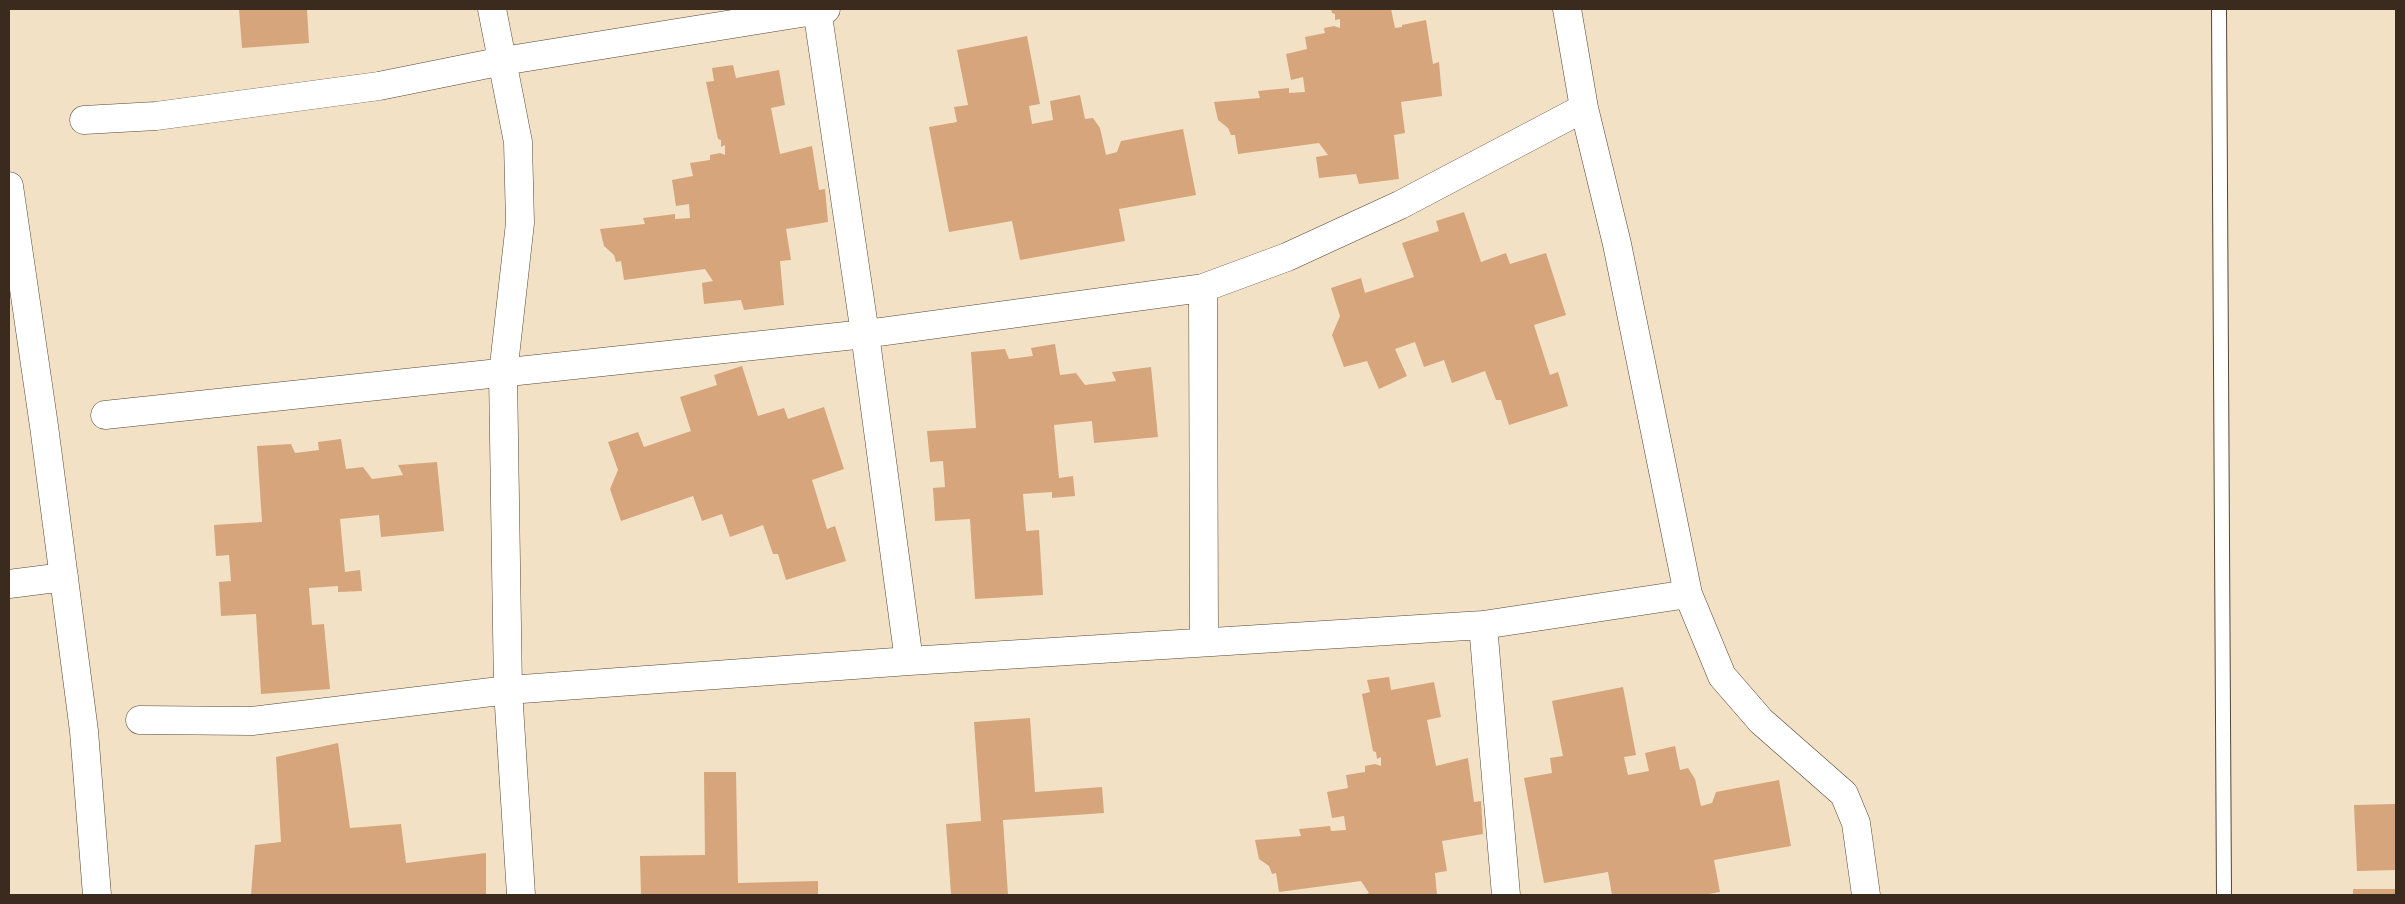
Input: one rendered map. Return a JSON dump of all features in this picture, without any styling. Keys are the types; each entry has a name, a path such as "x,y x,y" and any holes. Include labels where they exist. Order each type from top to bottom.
{"street":[{"path":"492,9 504,61 518,142 520,223 503,374 508,690 521,895"},
{"path":"84,120 156,116 379,86 504,61 820,9 866,334 909,661"},
{"path":"1567,9 1584,108 1617,244 1688,594 1722,676 1761,721 1844,794 1856,824 1866,895"},
{"path":"104,414 503,374 866,334 1203,288 1287,257 1400,205 1584,108"},
{"path":"9,186 12,223 64,577 84,731 97,895"},
{"path":"1203,288 1204,642"},
{"path":"9,584 64,577"},
{"path":"140,720 252,720 508,690 909,661 1483,625 1688,594"},
{"path":"1483,625 1506,895"}],"lane":[{"path":"2219,9 2224,895"}],"building":[{"path":"239,9 307,9 309,43 242,48"},
{"path":"1331,9 1391,9 1395,28 1426,20 1433,64 1439,62 1442,96 1401,102 1405,133 1394,135 1399,179 1359,184 1356,174 1319,178 1316,157 1328,155 1319,143 1238,154 1235,135 1231,135 1228,128 1218,120 1214,102 1260,98 1258,91 1289,88 1289,93 1305,92 1303,77 1291,80 1286,54 1307,49 1305,37 1325,33 1324,28 1334,26 1340,28 1340,19 1335,20 1335,14 1332,13"},
{"path":"1027,36 1040,104 1029,106 1032,124 1053,120 1050,101 1080,95 1085,119 1093,118 1100,128 1106,155 1117,152 1121,141 1183,129 1196,195 1119,209 1125,241 1020,260 1012,221 949,232 929,127 957,122 954,107 968,105 957,50"},
{"path":"733,65 736,78 779,70 785,105 771,108 780,154 812,146 819,190 825,189 828,222 786,229 791,260 780,261 784,305 744,310 741,300 704,304 702,283 713,281 705,269 624,280 621,261 616,262 614,255 604,246 600,229 645,224 643,218 675,214 675,219 690,218 689,204 676,206 672,180 693,176 690,163 710,160 710,155 720,153 725,155 725,145 721,147 721,140 718,139 706,82 714,81 712,68"},
{"path":"1464,212 1481,262 1506,253 1510,264 1546,253 1566,315 1534,325 1550,375 1558,372 1568,406 1509,425 1501,400 1496,400 1485,371 1452,383 1444,360 1424,367 1415,342 1395,349 1407,376 1379,389 1367,361 1344,367 1332,335 1340,316 1331,288 1361,278 1365,293 1414,277 1402,243 1439,231 1436,221"},
{"path":"1055,344 1060,375 1076,373 1085,385 1116,381 1112,372 1151,367 1158,437 1094,443 1092,421 1054,425 1059,478 1073,476 1075,496 1052,498 1052,492 1023,494 1026,531 1039,530 1043,595 975,599 970,519 935,521 933,488 945,487 943,461 930,462 927,431 976,428 971,352 1005,349 1009,359 1033,356 1031,348"},
{"path":"742,366 758,416 784,408 788,419 824,407 844,469 812,480 827,529 835,526 846,561 786,580 778,554 773,554 763,525 730,537 722,514 702,521 693,496 621,521 610,489 618,470 608,442 638,432 644,447 691,431 680,397 717,385 714,375"},
{"path":"341,439 346,469 363,467 372,479 403,475 398,465 437,462 444,531 381,537 379,515 340,519 345,572 360,570 362,591 338,592 338,586 309,588 312,625 324,624 330,689 261,694 256,614 221,616 219,582 231,581 229,555 216,556 214,525 262,522 257,446 291,444 295,453 319,450 318,442"},
{"path":"1389,677 1391,690 1434,682 1441,717 1427,720 1436,766 1468,758 1474,802 1481,801 1483,834 1442,841 1447,871 1435,873 1437,895 1364,895 1369,893 1361,881 1279,892 1276,873 1272,874 1269,866 1259,859 1255,840 1301,836 1299,829 1330,826 1331,831 1346,830 1344,816 1332,818 1327,792 1348,788 1346,775 1365,772 1365,766 1375,764 1381,766 1381,757 1377,759 1376,752 1373,751 1362,694 1370,692 1367,680"},
{"path":"1623,687 1636,755 1624,757 1628,775 1649,771 1645,753 1675,746 1680,770 1688,768 1695,779 1701,806 1712,803 1716,792 1779,780 1791,846 1714,860 1720,892 1703,895 1612,895 1608,872 1544,883 1524,778 1552,773 1550,758 1563,756 1552,701"},
{"path":"1030,718 1035,792 1102,787 1104,813 1003,820 1008,895 951,894 946,824 981,821 974,722"},
{"path":"338,743 350,828 401,824 406,863 486,853 486,895 251,895 255,845 281,842 276,757"},
{"path":"704,772 736,772 738,883 818,881 818,895 641,895 640,856 705,855"},
{"path":"2395,804 2396,870 2357,871 2354,805"},
{"path":"2353,889 2396,889 2396,895 2353,895"}]}
